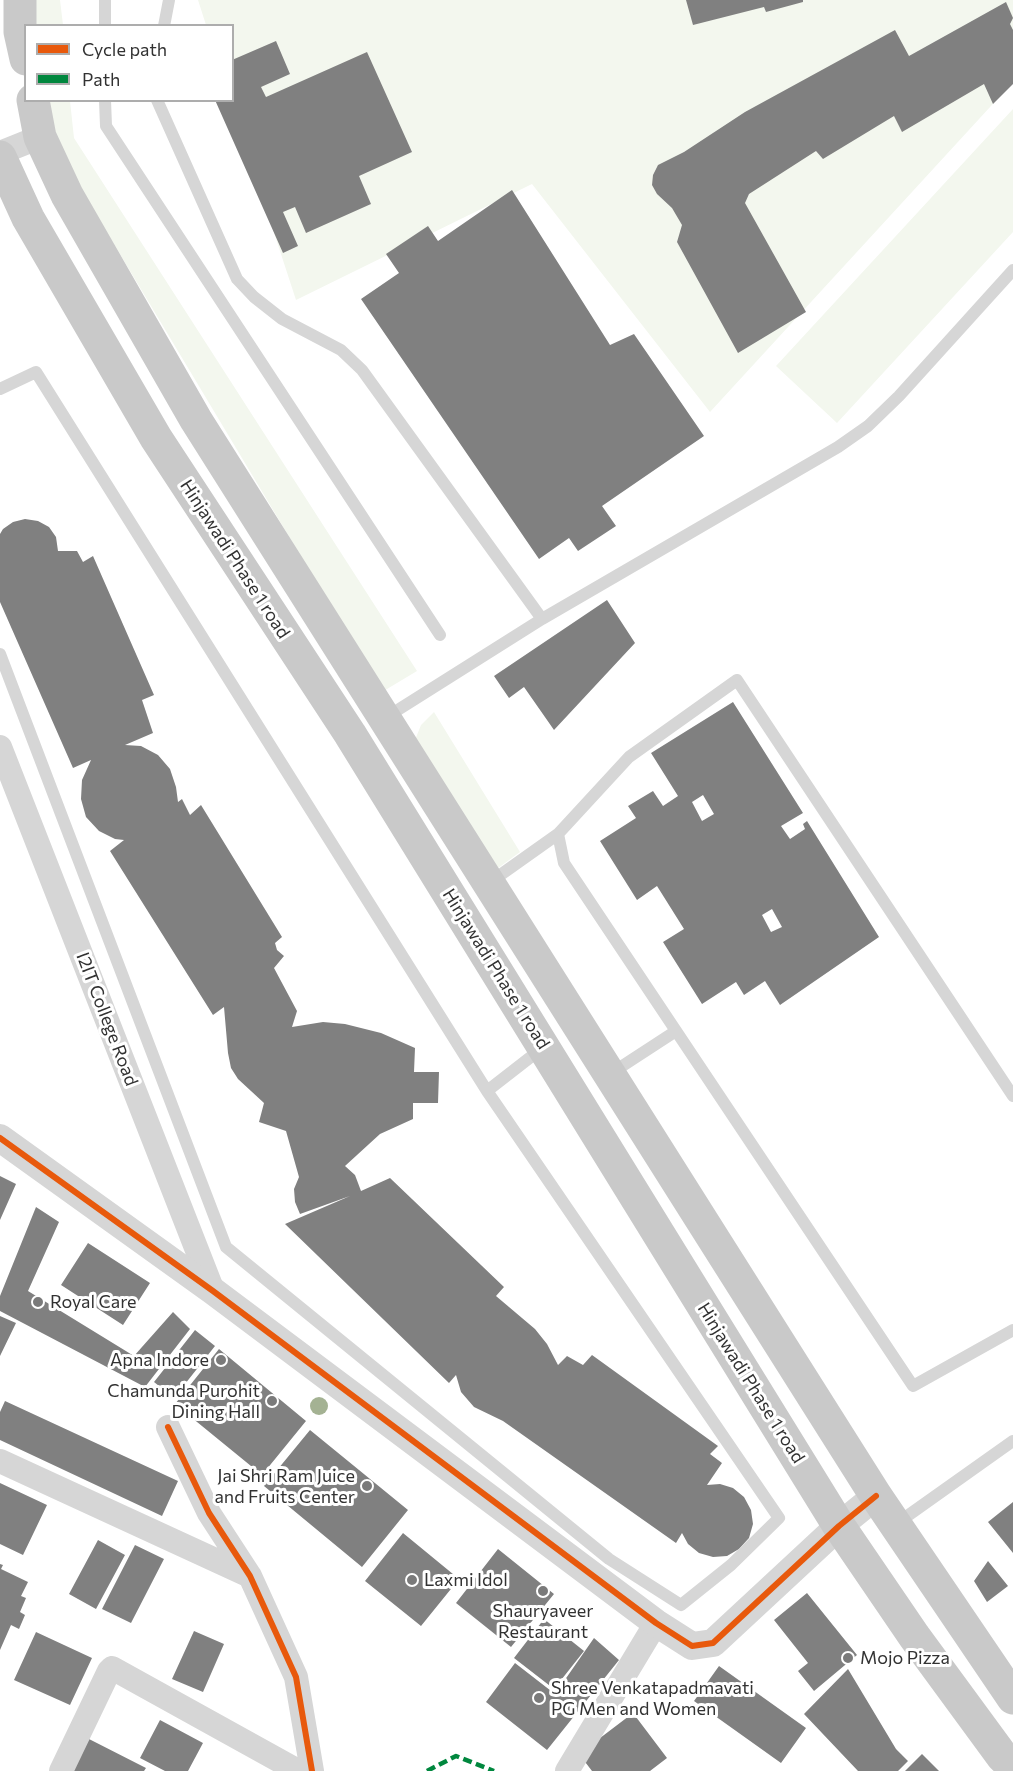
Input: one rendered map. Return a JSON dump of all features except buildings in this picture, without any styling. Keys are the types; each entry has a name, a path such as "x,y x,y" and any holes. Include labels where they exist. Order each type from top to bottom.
{"main road":[{"path":"20,0 20,32 24,50"},
{"path":"33,102 40,137 67,195 196,420 876,1496 1013,1698"},
{"name":"Hinjawadi Phase 1 road","path":"0,155 28,218 156,438 350,734 839,1526 914,1636 1005,1758"}],"street":[{"path":"0,155 40,137"},
{"name":"I2IT College Road","path":"0,747 213,1291"},
{"path":"0,1138 213,1291 657,1623 692,1646 713,1643 839,1526 876,1496"},
{"path":"168,1427 209,1513 250,1576 296,1677 312,1771"},
{"path":"0,1461 250,1576"},
{"path":"567,1771 657,1623"},
{"path":"61,1771 112,1668 298,1771"}],"lane":[{"path":"105,0 105,24"},
{"path":"164,24 169,0"},
{"path":"105,102 106,126 440,635"},
{"path":"159,102 237,279 254,297 282,319 341,350 362,370 542,619"},
{"path":"384,718 542,619 838,447 868,426 899,396 1013,270"},
{"path":"0,389 36,372 487,1091 779,1518 731,1565 681,1605 609,1560 226,1247 0,654"},
{"path":"488,884 558,834 629,757 737,680 1013,1096"},
{"path":"558,834 564,863 914,1386 1013,1330"},
{"path":"609,1075 676,1031"},
{"path":"487,1091 545,1047"},
{"path":"895,1525 1013,1441"}],"shaded area":[{"path":"34,0 60,0 63,24 34,24"},
{"path":"198,0 1013,0 1013,82 710,412 532,184 296,300 231,102 234,102 234,24 206,24"},
{"path":"47,102 70,102 74,138 417,671 382,692 60,154"},
{"path":"1013,109 1013,232 837,423 776,366"},
{"path":"434,712 520,852 490,874 413,745 421,725"}],"marked path":[{"path":"427,1771 456,1756 494,1771"}],"cycle path":[{"path":"0,1138 213,1291 656,1623 692,1646 713,1643 839,1526 876,1496"},
{"path":"168,1427 209,1513 250,1576 296,1677 312,1771"}],"place":[{"name":"Royal Care","path":"38,1302"},
{"name":"Apna Indore","path":"221,1360"},
{"name":"Chamunda Purohit Dining Hall","path":"272,1401"},
{"name":"Jai Shri Ram Juice and Fruits Center","path":"367,1486"},
{"name":"Laxmi Idol","path":"412,1580"},
{"name":"Shauryaveer Restaurant","path":"543,1591"},
{"name":"Mojo Pizza","path":"848,1658"},
{"name":"Shree Venkatapadmavati PG Men and Women","path":"539,1698"}]}
